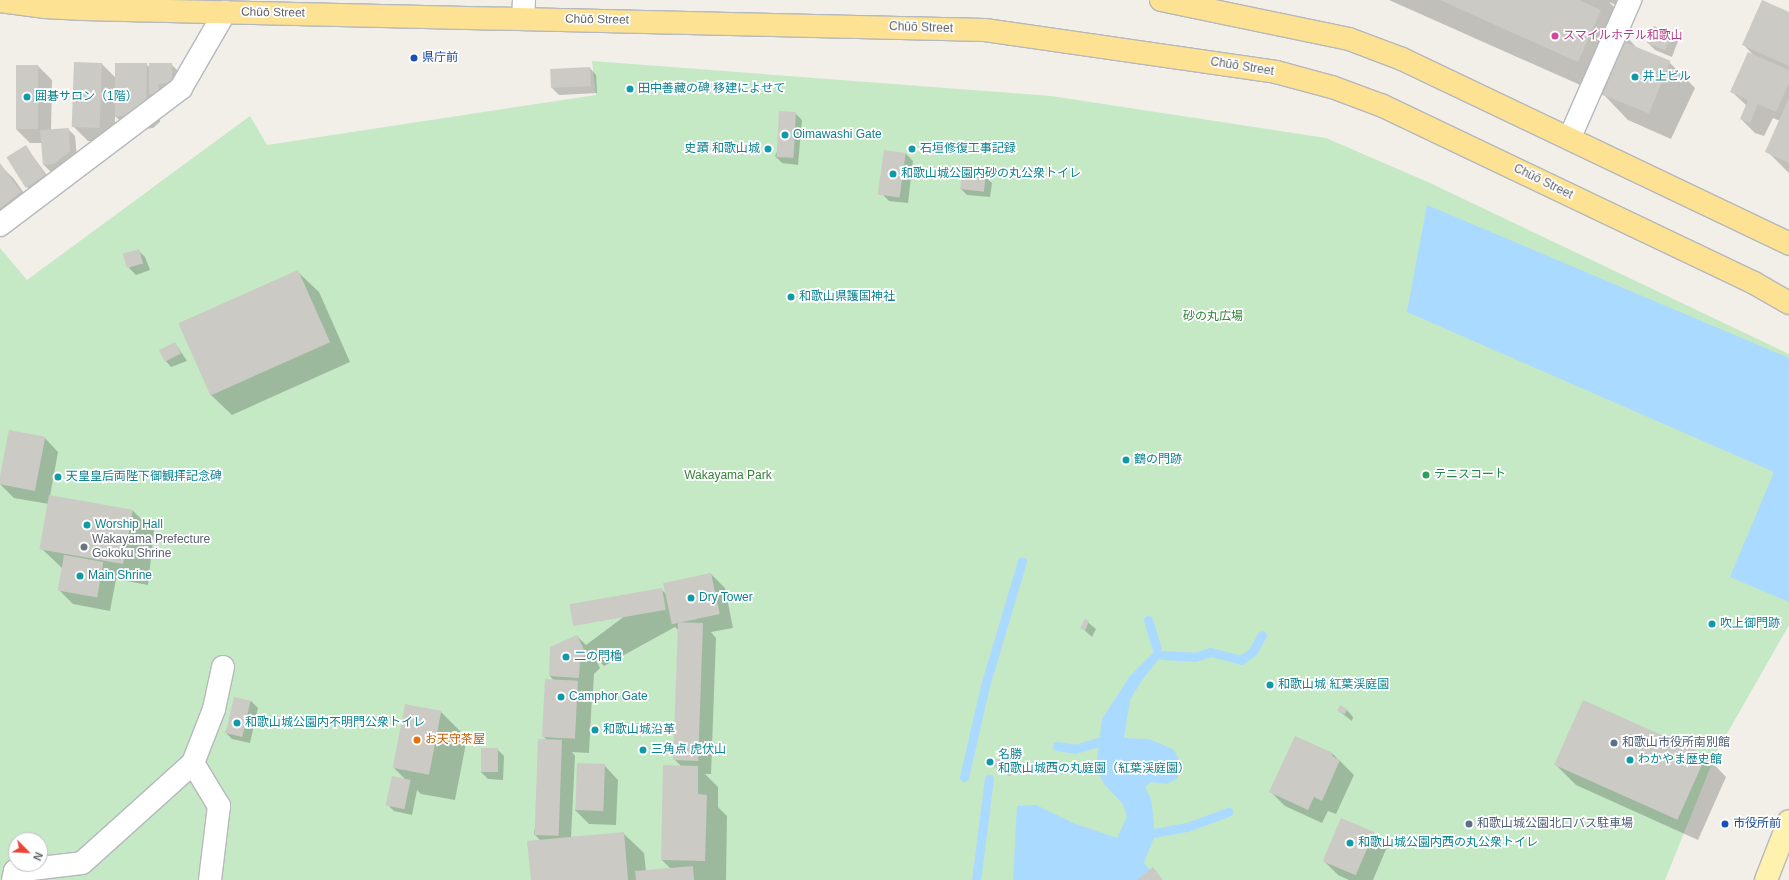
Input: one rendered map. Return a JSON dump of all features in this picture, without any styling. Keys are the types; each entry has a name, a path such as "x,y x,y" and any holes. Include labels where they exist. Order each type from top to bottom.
{"highway":[{"path":"1161,0 1349,39 1402,59 1570,137 1789,244"},
{"name":"Chūō Street","path":"0,1 44,7 225,12 523,9 984,30 1276,72 1332,87 1383,106 1754,282 1789,303"}],"main road":[{"path":"1766,880 1789,821"}],"street":[{"path":"1570,137 1630,0"},
{"path":"0,225 181,88 225,12"},
{"path":"13,880 15,871 82,863 193,764 214,709 223,667"},
{"path":"193,764 219,806 210,880"}],"green space":[{"name":"Wakayama Park","path":"592,61 1051,96 1326,138 1430,183 1789,354 1789,625 1717,751 1665,880 0,880 0,248 27,280 250,116 267,145 596,95"}],"water":[{"path":"1427,205 1789,358 1789,602 1730,577 1774,472 1407,312"},
{"path":"1157,649 1162,655 1142,680 1130,700 1124,738 1148,739 1173,749 1179,759 1178,778 1167,784 1151,782 1145,787 1151,799 1154,823 1153,840 1144,863 1159,880 1013,880 1017,806 1036,805 1073,823 1117,838 1127,817 1123,804 1104,784 1096,768 1102,719 1130,676"}],"building":[{"name":"スマイルホテル和歌山","path":"1440,0 1579,0 1601,10 1578,62"},
{"path":"1762,0 1789,12 1789,66 1742,45"},
{"path":"1654,26 1672,34 1665,51 1647,42"},
{"name":"井上ビル","path":"1624,42 1670,61 1649,114 1603,95"},
{"path":"1748,52 1789,70 1789,83 1776,112 1758,104 1750,123 1740,119 1748,100 1730,92"},
{"path":"74,62 102,63 100,128 72,127"},
{"path":"115,63 147,63 146,108 139,114 115,117"},
{"path":"149,63 172,63 172,83 158,84 159,95 149,94"},
{"name":"囲碁サロン（1階）","path":"16,65 38,65 38,129 16,129"},
{"path":"590,67 591,86 551,88 550,69"},
{"path":"1789,98 1789,163 1765,152"},
{"name":"Oimawashi Gate","path":"779,111 796,112 794,158 777,157"},
{"path":"69,128 70,151 54,164 43,165 40,130"},
{"path":"26,145 45,176 26,188 6,157"},
{"name":"和歌山城公園内砂の丸公衆トイレ","path":"884,150 906,153 900,198 878,195"},
{"path":"0,163 21,192 0,208"},
{"path":"962,173 986,176 984,192 960,189"},
{"path":"139,249 143,263 127,268 123,254"},
{"path":"298,270 330,342 210,395 178,323"},
{"path":"175,342 181,354 165,362 159,350"},
{"path":"9,430 45,437 35,491 0,484 0,476"},
{"name":"Worship Hall","path":"49,495 133,510 123,564 39,549"},
{"name":"Main Shrine","path":"64,555 103,562 97,597 58,590"},
{"name":"Dry Tower","path":"711,573 720,614 672,624 663,583"},
{"path":"662,588 666,610 573,626 569,604"},
{"path":"1085,619 1089,621 1085,631 1080,628"},
{"path":"678,622 703,623 698,761 673,760"},
{"name":"二の門櫓","path":"577,635 586,654 580,660 579,678 549,676 550,647"},
{"name":"Camphor Gate","path":"545,679 578,681 575,739 542,737"},
{"name":"和歌山城公園内不明門公衆トイレ","path":"234,697 251,701 242,737 226,733"},
{"name":"わかやま歴史館","path":"1583,700 1706,755 1677,820 1554,765"},
{"name":"お天守茶屋","path":"405,704 441,711 429,775 393,768"},
{"path":"1340,705 1347,709 1345,714 1337,711"},
{"path":"1295,736 1333,753 1332,756 1340,760 1322,801 1314,797 1308,810 1269,792"},
{"path":"538,739 562,740 559,836 535,835"},
{"path":"481,748 498,748 498,772 481,772"},
{"path":"1000,750 1010,754 1004,770 994,766"},
{"path":"577,763 605,764 603,811 575,810"},
{"path":"663,765 698,766 698,794 707,795 705,861 661,860"},
{"path":"392,776 411,780 404,809 386,805"},
{"name":"和歌山城公園内西の丸公衆トイレ","path":"1341,818 1374,832 1356,875 1323,861"},
{"path":"624,832 628,880 531,880 527,841"},
{"path":"693,866 694,880 636,880 635,871"},
{"path":"1153,867 1163,880 1137,880"}],"waterway":[{"path":"964,777 985,686 1022,561"},
{"path":"1148,620 1157,649"},
{"path":"1162,655 1195,657 1210,652 1241,660 1253,651 1262,635"},
{"path":"1057,746 1075,749 1098,742"},
{"path":"976,880 989,779"},
{"path":"1153,833 1187,827 1228,812"}],"place":[{"name":"スマイルホテル和歌山","path":"1555,36"},
{"name":"県庁前","path":"414,58"},
{"name":"井上ビル","path":"1635,77"},
{"name":"田中善藏の碑 移建によせて","path":"630,89"},
{"name":"囲碁サロン（1階）","path":"27,97"},
{"name":"Oimawashi Gate","path":"785,135"},
{"name":"史蹟 和歌山城","path":"768,149"},
{"name":"石垣修復工事記録","path":"912,149"},
{"name":"和歌山城公園内砂の丸公衆トイレ","path":"893,174"},
{"name":"和歌山県護国神社","path":"791,297"},
{"name":"鶴の門跡","path":"1126,460"},
{"name":"テニスコート","path":"1426,475"},
{"name":"天皇皇后両陛下御観拝記念碑","path":"58,477"},
{"name":"Worship Hall","path":"87,525"},
{"name":"Wakayama Prefecture Gokoku Shrine","path":"84,547"},
{"name":"Main Shrine","path":"80,576"},
{"name":"Dry Tower","path":"691,598"},
{"name":"吹上御門跡","path":"1712,624"},
{"name":"二の門櫓","path":"566,657"},
{"name":"和歌山城 紅葉渓庭園","path":"1270,685"},
{"name":"Camphor Gate","path":"561,697"},
{"name":"和歌山城公園内不明門公衆トイレ","path":"237,723"},
{"name":"和歌山城沿革","path":"595,730"},
{"name":"お天守茶屋","path":"417,740"},
{"name":"和歌山市役所南別館","path":"1614,743"},
{"name":"三角点 虎伏山","path":"643,750"},
{"name":"わかやま歴史館","path":"1630,760"},
{"name":"名勝 和歌山城西の丸庭園（紅葉渓庭園）","path":"990,762"},
{"name":"和歌山城公園北口バス駐車場","path":"1469,824"},
{"name":"市役所前","path":"1725,824"},
{"name":"和歌山城公園内西の丸公衆トイレ","path":"1350,843"}],"park label":[{"name":"砂の丸広場","path":"1213,317"}]}
